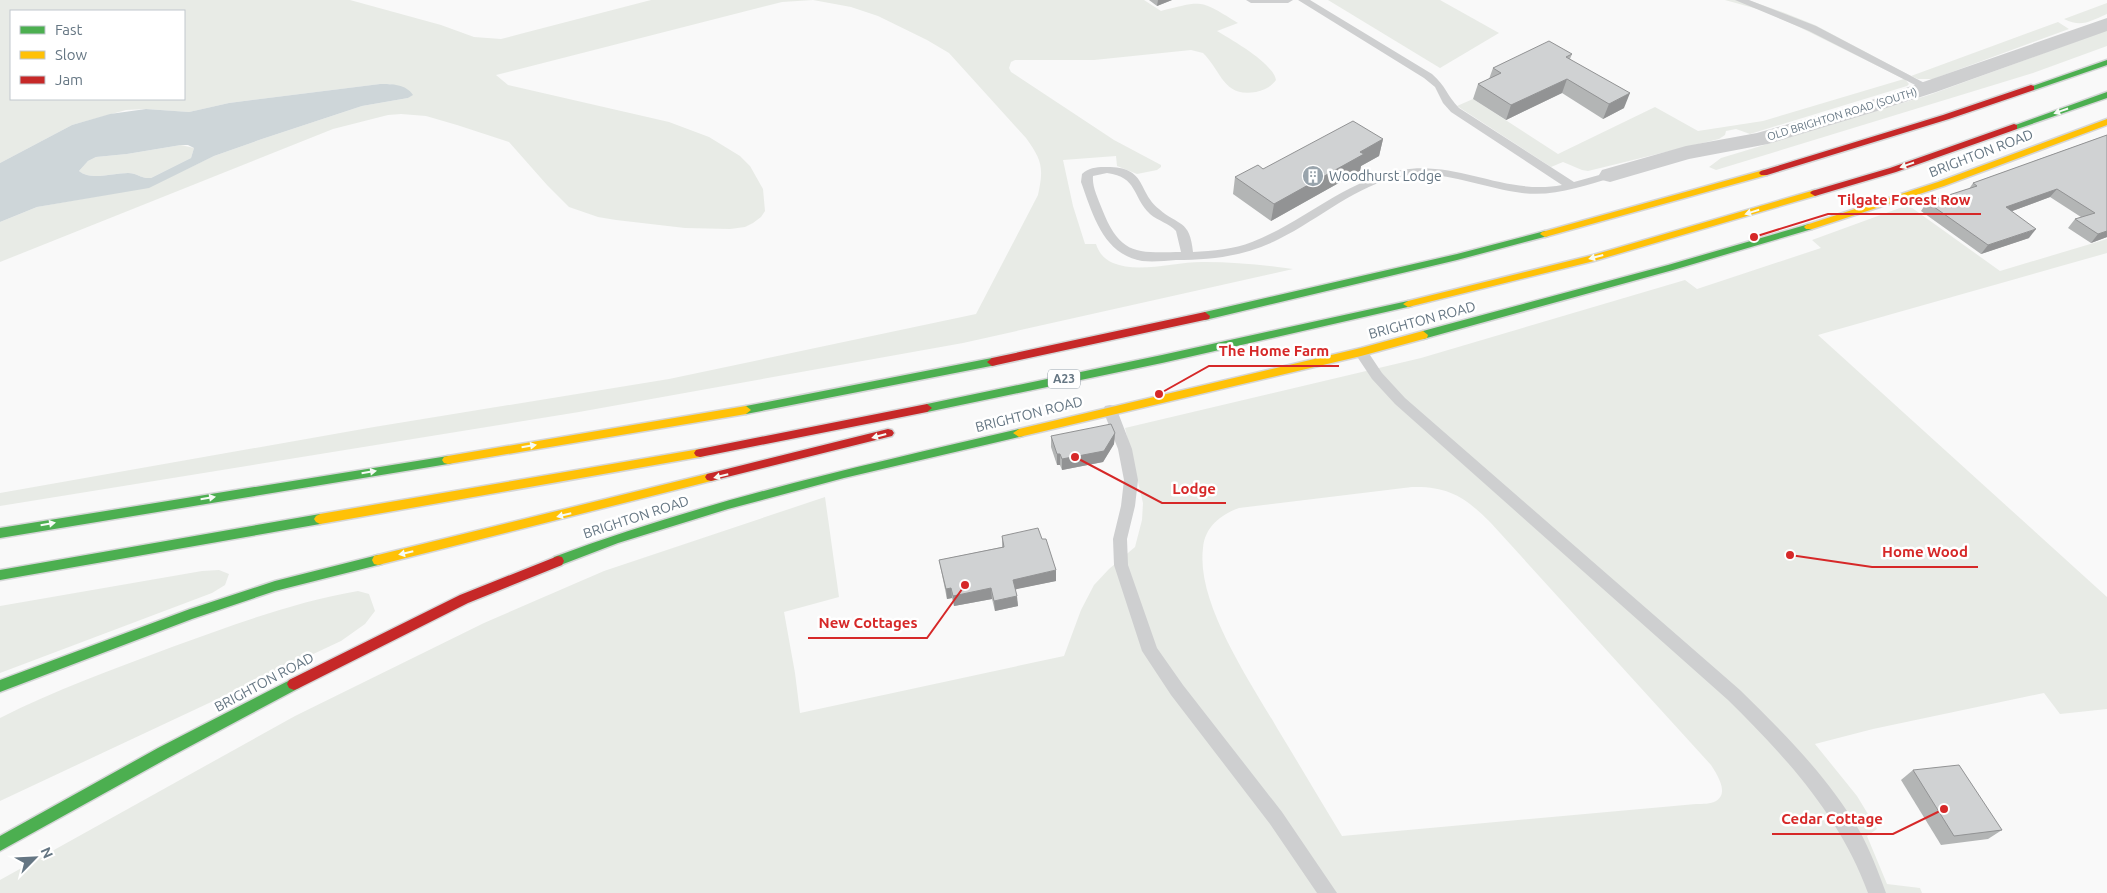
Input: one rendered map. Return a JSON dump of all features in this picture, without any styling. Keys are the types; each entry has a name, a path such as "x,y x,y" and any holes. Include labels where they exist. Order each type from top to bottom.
{"main road":[{"name":"A23","path":"0,533 636,429 791,401 1083,343 1331,289 1566,230 1859,146 2107,62"},
{"name":"A23","path":"0,575 756,443 1374,313 1623,250 1893,170 2107,95"},
{"name":"BRIGHTON ROAD","path":"0,844 163,753 329,665 464,599 556,560 671,521 782,489 1361,352 1661,271 1794,232 1942,184 2107,122"},
{"path":"970,411 1162,359"},
{"path":"0,686 190,614 275,586 825,450 902,429"}],"street":[{"name":"OLD BRIGHTON ROAD (SOUTH)","path":"1610,175 1686,153 1760,139 1929,88 2107,24"}],"lane":[{"path":"1251,0 1288,0"},
{"path":"1303,0 1428,76 1439,85 1448,103 1455,110 1572,186"},
{"path":"1740,0 1775,13 1837,41 1929,88"},
{"path":"1187,255 1186,237 1183,230 1178,224 1154,211 1132,176 1108,170 1093,171 1088,174 1087,182 1107,233 1122,250 1132,255 1144,257 1187,255 1230,252 1258,244 1364,184 1410,171 1446,174 1511,188 1540,191 1572,186"},
{"name":"OLD BRIGHTON ROAD (SOUTH)","path":"1572,186 1610,175"},
{"path":"1361,352 1376,376 1400,401 1734,694 1764,724 1809,775 1841,817 1857,846 1877,893"},
{"path":"1110,410 1125,449 1131,480 1129,501 1120,539 1121,565 1148,646 1167,676 1276,818 1328,893"}],"shaded area":[{"path":"0,0 350,0 441,25 474,37 501,39 651,0 813,0 782,2 496,75 508,85 669,122 709,137 740,156 750,166 763,189 765,211 761,217 745,227 730,229 685,228 598,217 569,207 509,142 426,116 401,114 388,115 333,129 0,262 0,222 37,207 149,187 214,156 262,139 362,106 408,98 412,95 391,84 380,84 229,103 189,112 146,109 126,110 72,125 0,163"},
{"path":"813,0 1144,0 1161,11 1186,5 1201,4 1226,15 1238,23 1217,31 1251,52 1268,66 1276,80 1272,85 1256,92 1245,93 1236,91 1229,87 1203,53 1191,50 1094,60 1015,60 1011,62 1009,68 1011,72 1114,140 1161,165 1157,170 1137,174 1117,166 1116,156 1063,160 1073,206 1085,244 1096,244 1100,253 1107,260 1123,266 1135,267 1205,262 1293,269 963,343 579,412 0,506 0,493 374,427 669,379 976,314 1038,195 1041,171 1038,159 1026,138 949,53 878,16 851,7"},
{"path":"1328,0 1440,0 1499,33 1440,68"},
{"path":"1725,0 1748,0 1815,25 1911,76 1905,79 1909,84 1750,134 1736,129 1726,131 1725,135 1719,139 1588,171 1563,162 1551,167 1457,106 1473,99 1558,154 1655,107 1698,131 1763,121 1904,79 1761,10"},
{"path":"2107,3 2107,14 2091,21 2076,23 2064,19"},
{"path":"2058,22 2069,29 1933,79 1918,79 1911,76"},
{"path":"2107,30 2107,46 2033,73 1716,170 1709,167 1721,158 1929,95"},
{"path":"380,84 403,87 413,95 408,98 362,106 262,139 214,156 149,188 37,207 0,222 0,163 72,125 110,114 146,109 189,112 229,103","holes":["188,145 194,148 191,158 151,178 128,173 90,176 79,171 88,161 96,157"]},
{"path":"181,145 194,148 191,158 151,178 128,173 90,176 79,171 88,161 96,157"},
{"path":"1908,205 2000,271 2107,239 2107,253 1818,335 2107,597 2107,709 2060,714 2044,693 1873,729 1815,744 1857,796 1877,829 1867,836 1887,884 1920,888 1922,893 0,893 0,880 295,716 484,623 604,571 825,497 839,597 784,612 800,713 1064,656 1081,610 1094,585 1109,569 1135,547 1142,520 1143,503 1125,428 1421,358 1685,280 1697,289 1821,248 1812,240","holes":["1425,487 1446,491 1455,495 1472,506 1490,522 1711,765 1722,788 1722,793 1716,801 1706,804 1342,836 1227,641 1208,593 1203,570 1204,541 1210,528 1220,518 1239,508"]},
{"path":"219,570 229,574 225,585 212,593 0,673 0,606 202,571"},
{"path":"358,591 369,594 375,611 365,624 341,641 0,801 0,718 85,680 172,647 287,608"}],"building":[{"path":"1549,41 1572,54 1566,57 1630,93 1609,104 1567,79 1511,105 1478,84 1501,73 1493,68"},
{"path":"1353,121 1383,139 1360,152 1364,154 1274,204 1235,177 1258,165 1263,169"},
{"path":"2107,135 2107,231 2098,234 2075,219 2095,213 2057,189 2006,207 2036,229 1988,245 1927,202 1977,186 1973,183"},
{"path":"1111,424 1115,433 1104,451 1062,459 1060,454 1057,454 1051,436"},
{"path":"1038,528 1042,539 1046,539 1056,570 1013,580 1017,596 994,601 991,588 953,596 951,588 946,589 939,560 1004,547 1002,536"},
{"path":"1959,765 2002,830 1954,836 1913,770"}],"traffic: fast":[{"path":"2031,88 2107,62"},
{"path":"2014,127 2107,95"},
{"path":"1423,335 1670,268 1809,227"},
{"path":"1205,316 1457,257 1545,234"},
{"path":"927,408 1162,359 1408,304"},
{"path":"746,410 992,362"},
{"path":"558,561 614,540 728,504 786,488 1019,433"},
{"path":"0,533 448,460"},
{"path":"0,575 320,519"},
{"path":"0,686 190,614 275,586 378,560"},
{"path":"0,844 163,753 294,684"}],"traffic: slow":[{"path":"1809,227 1941,184 2107,122"},
{"path":"1545,234 1764,173"},
{"path":"1408,304 1594,258 1815,193"},
{"path":"1019,433 1361,352 1423,335"},
{"path":"448,460 746,410"},
{"path":"320,519 700,453"},
{"path":"378,560 711,477"}],"traffic: jam":[{"path":"1764,173 1946,117 2031,88"},
{"path":"1815,193 1893,170 2014,127"},
{"path":"992,362 1205,316"},
{"path":"700,453 927,408"},
{"path":"711,477 888,433"},
{"path":"294,684 464,599 558,561"}],"place":[{"name":"Woodhurst Lodge","path":"1313,176"},
{"name":"Tilgate Forest Row","path":"1754,237"},
{"name":"The Home Farm","path":"1159,394"},
{"name":"Lodge","path":"1075,457"},
{"name":"Home Wood","path":"1790,555"},
{"name":"New Cottages","path":"965,585"},
{"name":"Cedar Cottage","path":"1944,809"}]}
